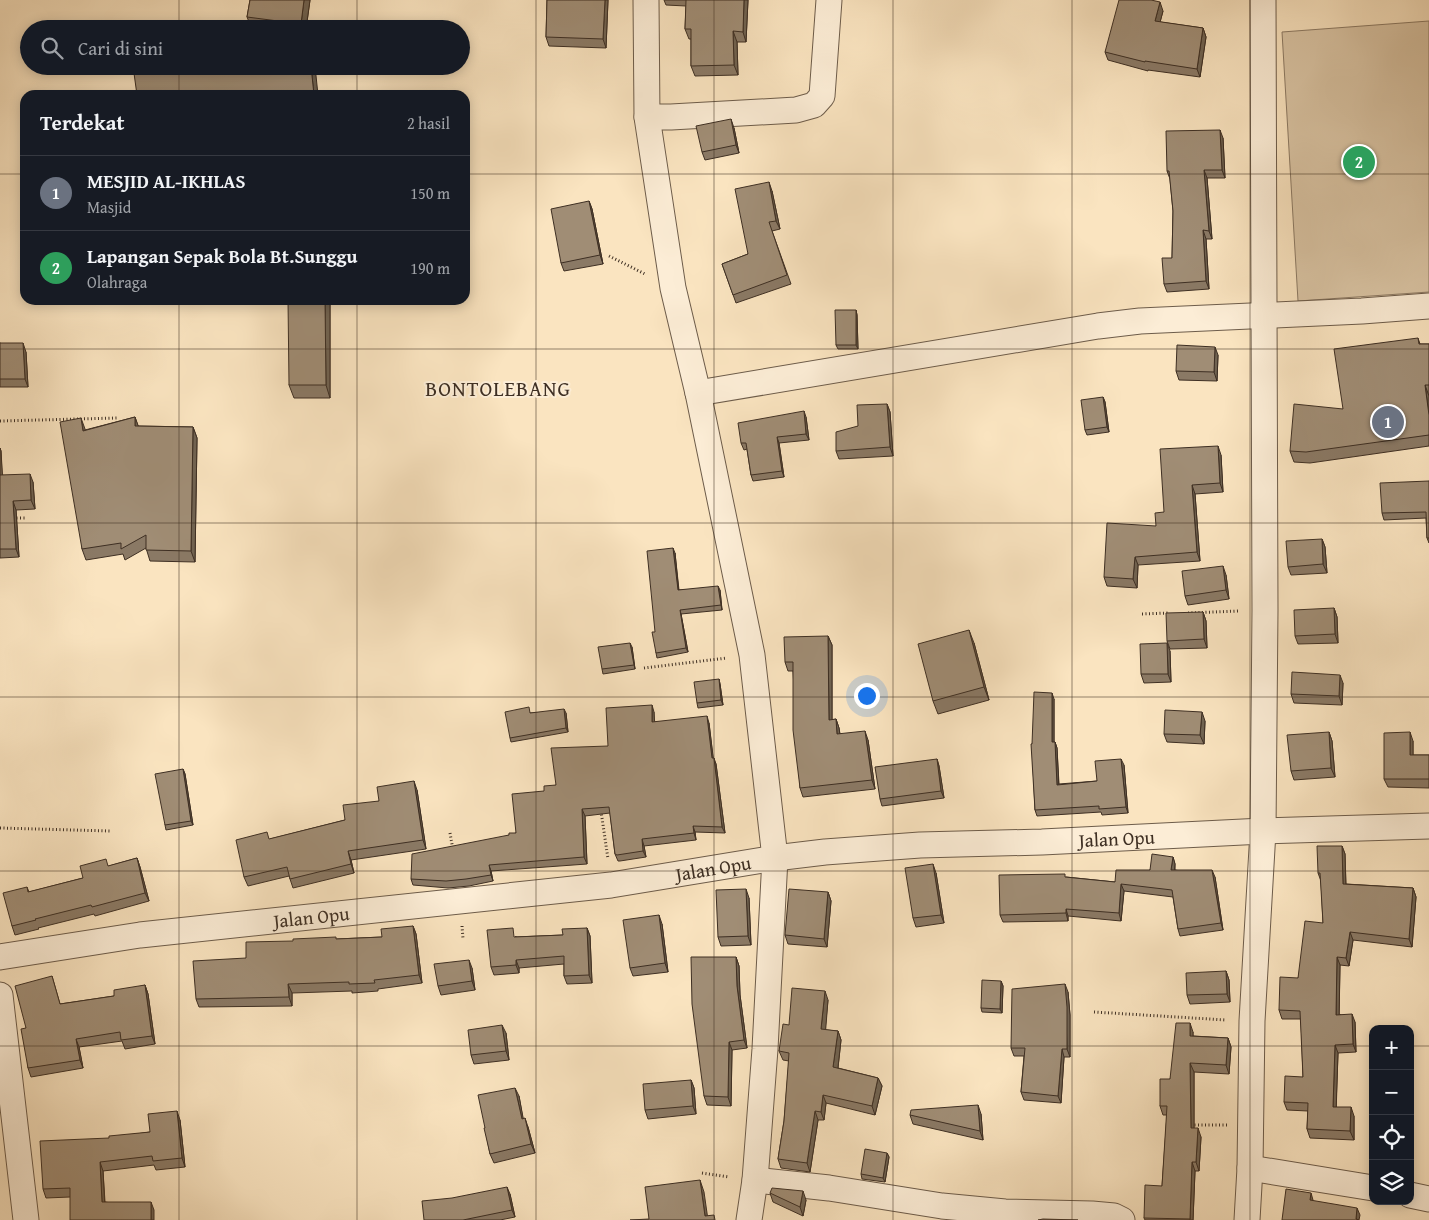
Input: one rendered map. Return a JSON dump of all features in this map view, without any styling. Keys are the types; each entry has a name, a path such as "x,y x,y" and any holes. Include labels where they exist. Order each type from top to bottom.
{"street":[{"path":"646,0 647,117 672,288 698,393 752,655 775,858 765,1049 755,1180 749,1220"},
{"path":"647,117 796,110 814,105 822,96 829,0"},
{"path":"1247,1220 1250,1168 1252,1021 1263,831 1265,610 1263,0"},
{"path":"698,393 1098,326 1140,321 1362,311 1429,306"},
{"name":"Jalan Opu","path":"0,956 140,935 612,885 775,858 920,845 1042,842 1263,831 1429,826"},
{"path":"0,995 26,1220"},
{"path":"1250,1168 1369,1187"},
{"path":"755,1180 829,1188 942,1206 1005,1212 1092,1214 1114,1216 1122,1220"},
{"path":"1414,1196 1429,1199"}],"path":[{"path":"609,256 672,288"},
{"path":"0,421 118,418"},
{"path":"8,518 25,518"},
{"path":"1180,613 1265,610"},
{"path":"1142,614 1170,613"},
{"path":"644,668 752,655"},
{"path":"601,810 612,885"},
{"path":"0,828 110,831"},
{"path":"1094,1012 1252,1021"},
{"path":"1189,1124 1250,1125"}],"shaded area":[{"path":"1429,21 1429,292 1298,301 1282,32"}],"building":[{"path":"250,0 304,0 302,20 270,20 247,17"},
{"path":"547,0 605,0 603,39 546,37"},
{"path":"686,0 744,0 743,32 733,31 734,65 691,66 691,29 685,29"},
{"path":"1119,0 1151,0 1160,2 1155,21 1203,28 1197,69 1145,62 1105,52"},
{"path":"134,75 312,75 313,90 136,90"},
{"path":"731,119 736,145 702,152 696,126"},
{"path":"1220,130 1222,170 1204,170 1209,231 1203,230 1206,281 1164,284 1162,258 1172,258 1173,211 1169,171 1167,171 1166,131"},
{"path":"769,182 776,221 769,222 787,275 733,295 722,264 748,254 735,189"},
{"path":"589,201 600,255 561,263 551,209"},
{"path":"288,305 325,305 326,385 289,385"},
{"path":"835,310 856,310 856,345 836,345"},
{"path":"1418,338 1419,344 1429,344 1429,385 1425,385 1429,415 1429,435 1306,452 1290,451 1294,404 1343,409 1334,349"},
{"path":"0,343 23,343 25,379 0,379"},
{"path":"1177,345 1215,347 1214,372 1176,371"},
{"path":"1103,397 1107,427 1085,430 1081,400"},
{"path":"887,404 890,447 836,451 836,432 858,426 857,405"},
{"path":"804,411 806,434 777,437 782,471 751,475 746,443 741,443 738,423"},
{"path":"135,417 135,426 193,427 191,551 146,550 146,535 121,549 121,543 82,549 60,422 81,418 83,431"},
{"path":"1218,446 1220,483 1192,485 1197,552 1135,557 1133,579 1104,577 1107,523 1156,526 1155,513 1164,512 1160,449"},
{"path":"30,474 31,500 13,501 16,549 0,549 0,475"},
{"path":"1429,481 1429,538 1427,538 1426,512 1382,513 1380,483"},
{"path":"1322,539 1323,564 1288,567 1286,541"},
{"path":"673,548 678,590 718,586 721,605 680,610 686,648 656,653 652,632 655,632 647,551"},
{"path":"1223,566 1226,590 1185,596 1182,571"},
{"path":"1334,608 1335,634 1295,636 1294,610"},
{"path":"1203,612 1204,639 1167,641 1166,613"},
{"path":"969,630 984,687 933,701 918,644"},
{"path":"828,636 829,720 836,719 837,734 865,731 872,780 800,788 793,730 793,662 785,662 784,637"},
{"path":"630,643 634,665 602,669 598,647"},
{"path":"1167,643 1168,674 1141,674 1140,644"},
{"path":"1292,672 1340,675 1339,696 1291,694"},
{"path":"719,679 721,700 697,703 694,682"},
{"path":"1034,692 1052,693 1052,742 1055,742 1057,785 1097,781 1095,761 1121,759 1126,807 1099,809 1099,806 1035,810 1031,744"},
{"path":"652,705 652,722 707,716 722,827 693,826 694,833 642,839 643,851 617,855 615,854 609,807 582,809 584,857 489,865 491,875 466,879 446,881 411,879 412,854 516,833 512,794 544,791 544,786 556,785 551,748 608,746 606,708"},
{"path":"529,707 530,713 564,709 566,728 510,738 505,712"},
{"path":"1165,710 1202,712 1200,735 1164,734"},
{"path":"1329,732 1331,768 1291,771 1287,735"},
{"path":"1410,732 1410,755 1429,755 1429,779 1384,779 1384,733"},
{"path":"937,759 941,791 880,799 875,767"},
{"path":"183,769 191,821 165,825 155,774"},
{"path":"414,781 423,840 348,851 351,864 290,879 287,867 244,877 236,840 267,832 269,839 345,820 343,805 379,801 377,787"},
{"path":"1317,846 1342,846 1343,884 1413,888 1409,939 1350,932 1346,958 1337,957 1336,1015 1352,1014 1353,1044 1335,1045 1333,1107 1351,1107 1350,1131 1307,1129 1308,1103 1284,1102 1285,1076 1303,1077 1300,1011 1279,1010 1280,977 1298,978 1305,921 1323,923"},
{"path":"1152,854 1173,857 1171,870 1212,870 1221,923 1178,929 1172,890 1121,884 1119,913 1066,909 1066,913 1000,915 999,875 1065,874 1065,877 1115,882 1116,870 1150,870"},
{"path":"137,858 145,893 12,926 3,893 27,887 28,892 83,878 80,866 106,859 108,866"},
{"path":"933,864 941,915 913,918 905,868"},
{"path":"746,889 748,936 718,937 716,890"},
{"path":"789,889 828,892 824,939 785,935"},
{"path":"659,915 665,963 630,968 623,920"},
{"path":"413,926 419,975 374,980 375,983 288,984 289,997 196,999 193,961 246,958 246,942 293,941 293,939 336,937 336,939 382,937 381,929"},
{"path":"513,928 514,937 563,935 562,929 587,928 589,975 564,976 564,956 516,960 516,965 491,967 487,930"},
{"path":"691,957 736,957 737,986 744,1040 729,1042 728,1097 704,1096 692,1004"},
{"path":"469,960 472,981 438,986 434,964"},
{"path":"1226,971 1227,994 1187,995 1186,973"},
{"path":"52,976 60,1004 114,996 114,990 145,985 152,1036 121,1040 120,1032 76,1039 80,1060 28,1068 21,1029 26,1028 15,986"},
{"path":"982,980 1001,981 1000,1009 981,1008"},
{"path":"1065,984 1067,1049 1062,1049 1058,1096 1021,1092 1025,1048 1011,1048 1012,989"},
{"path":"792,988 825,991 821,1029 838,1031 833,1067 878,1078 872,1106 823,1095 821,1112 815,1111 807,1163 778,1159 784,1121 789,1053 779,1051 783,1024 789,1025"},
{"path":"1176,1023 1190,1023 1190,1036 1228,1038 1226,1065 1190,1063 1191,1128 1198,1128 1196,1162 1192,1162 1190,1219 1144,1218 1145,1185 1162,1186 1167,1106 1160,1106 1160,1079 1170,1079"},
{"path":"502,1025 506,1051 471,1055 468,1030"},
{"path":"691,1080 693,1106 645,1110 643,1084"},
{"path":"515,1088 522,1119 525,1118 531,1144 490,1154 478,1095"},
{"path":"978,1105 980,1131 910,1115 911,1110"},
{"path":"177,1111 182,1158 153,1161 152,1156 100,1162 102,1202 151,1202 151,1220 70,1220 70,1188 43,1189 40,1141 109,1138 109,1136 150,1132 148,1114"},
{"path":"865,1149 887,1153 883,1178 861,1174"},
{"path":"700,1180 705,1216 714,1215 715,1220 630,1220 649,1219 645,1187"},
{"path":"507,1187 512,1210 463,1220 424,1220 422,1201 452,1198"},
{"path":"772,1188 803,1191 800,1207 770,1193"},
{"path":"1286,1189 1311,1193 1310,1200 1357,1208 1356,1219 1359,1220 1282,1220"},
{"path":"1043,1219 1078,1220 1038,1220"}],"place":[{"name":"Lapangan Sepak Bola Bt.Sunggu","path":"1359,162"},
{"name":"MESJID AL-IKHLAS","path":"1388,422"}],"district":[{"name":"BONTOLEBANG","path":"498,388"}]}
